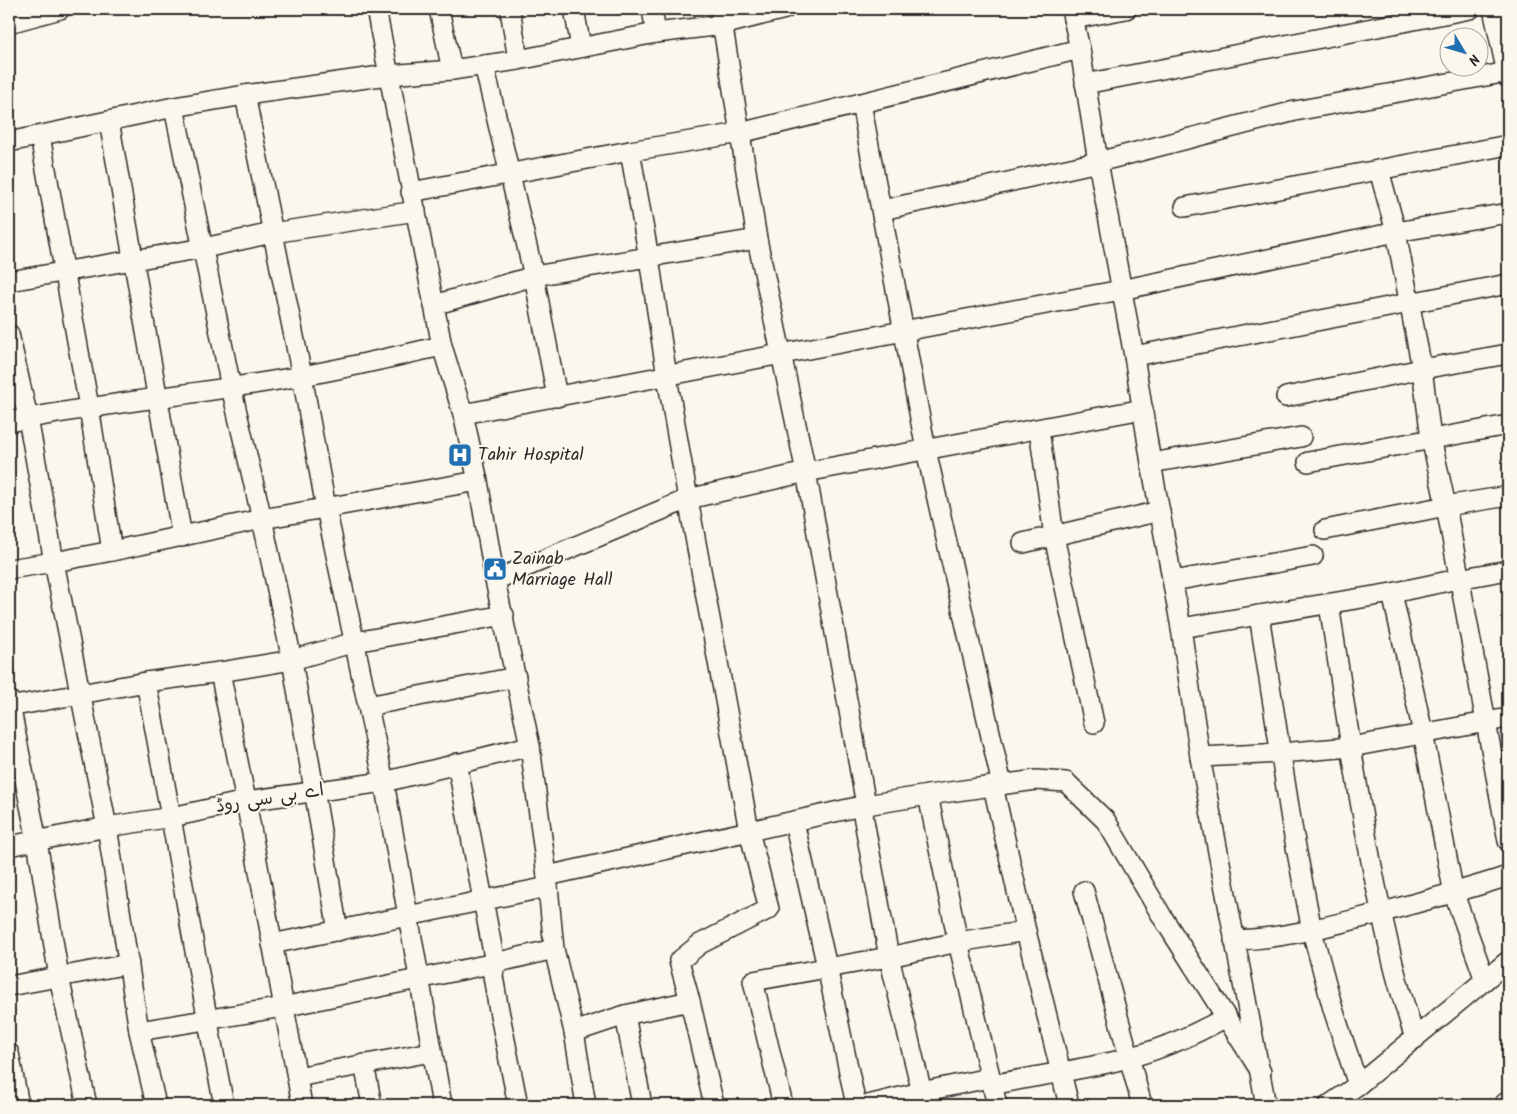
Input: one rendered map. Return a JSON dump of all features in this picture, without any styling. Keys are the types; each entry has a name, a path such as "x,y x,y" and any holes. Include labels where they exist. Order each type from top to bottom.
{"street":[{"path":"9,23 60,9"},
{"path":"376,9 442,346 463,414 478,481 495,580 504,614 530,746 554,949 574,1032 586,1105"},
{"path":"439,9 452,70"},
{"path":"510,9 518,60"},
{"path":"574,9 581,47"},
{"path":"652,9 656,33"},
{"path":"9,142 174,107 388,75 452,70 518,60 656,33 721,17 785,9"},
{"path":"1126,9 1072,14 1080,49 1098,162 1173,581 1200,757 1266,1105"},
{"path":"1085,84 1470,9"},
{"path":"882,210 1098,162 1295,111 1508,74 1493,9"},
{"path":"721,17 757,239 806,472 866,805 863,815 890,957 923,1098"},
{"path":"411,192 630,151 740,133 1080,49"},
{"path":"484,65 534,276 556,397"},
{"path":"245,95 302,376 326,508 384,782 442,1105"},
{"path":"861,103 926,450 998,785 1026,931 1069,1105"},
{"path":"174,107 232,387 292,660 338,931"},
{"path":"109,121 182,537"},
{"path":"40,136 89,407 112,551"},
{"path":"1185,207 1508,145"},
{"path":"630,151 688,499 749,831 769,910 700,944 679,961 714,1105"},
{"path":"1379,170 1396,232 1422,369 1431,438 1446,506 1508,841"},
{"path":"9,281 204,248 272,233 416,211"},
{"path":"463,414 1121,290 1396,232 1508,214"},
{"path":"434,305 534,276 757,239"},
{"path":"1134,356 1508,284"},
{"path":"9,334 28,418 54,562 107,827 139,1031 156,1105"},
{"path":"9,422 89,407 157,399 302,376 442,346"},
{"path":"1286,397 1422,369 1508,354"},
{"path":"495,580 688,499 806,472 1143,409"},
{"path":"1308,462 1508,424"},
{"path":"1039,429 1054,536 1094,723"},
{"path":"1151,463 1300,437"},
{"path":"9,568 54,562 262,519 478,481"},
{"path":"1325,530 1508,496"},
{"path":"1023,543 1160,511"},
{"path":"1173,581 1313,556"},
{"path":"1181,628 1392,593 1508,570"},
{"path":"1392,593 1423,734 1454,894 1485,980"},
{"path":"1329,604 1350,747 1372,871 1392,960 1415,1039"},
{"path":"87,1105 59,977 37,841 9,704 292,660 355,642 504,614"},
{"path":"1259,615 1292,826 1312,931 1333,1009 1358,1085"},
{"path":"220,672 246,801 302,1105"},
{"path":"368,706 516,677"},
{"path":"146,682 224,1105"},
{"path":"1200,757 1350,747 1508,718"},
{"name":"اے بی سی روڈ","path":"9,846 107,827 172,817 246,801 384,782 530,746"},
{"path":"457,763 495,963 493,976 518,1105"},
{"path":"272,944 483,900 547,881 749,831 866,805 1036,780 1066,782 1106,821 1164,918 1261,1072"},
{"path":"928,795 958,942 997,1105"},
{"path":"794,822 856,1105"},
{"path":"1234,940 1260,939 1312,931 1454,894 1508,876"},
{"path":"1084,891 1142,1105"},
{"path":"783,1105 753,981 1026,931"},
{"path":"139,1031 284,1008 554,949"},
{"path":"1330,1105 1358,1085 1508,962"},
{"path":"9,986 129,964"},
{"path":"574,1032 625,1015 690,1001"},
{"path":"625,1015 642,1105"},
{"path":"868,1105 923,1098 990,1081 1061,1072 1129,1057 1150,1051 1202,1030 1226,1017"},
{"path":"297,1077 432,1052"},
{"path":"9,1053 19,1105"},
{"path":"364,1064 372,1105"},
{"path":"1503,1105 1508,1100"}],"place":[{"name":"Tahir Hospital","path":"460,455"},
{"name":"Zainab Marriage Hall","path":"495,569"}]}
